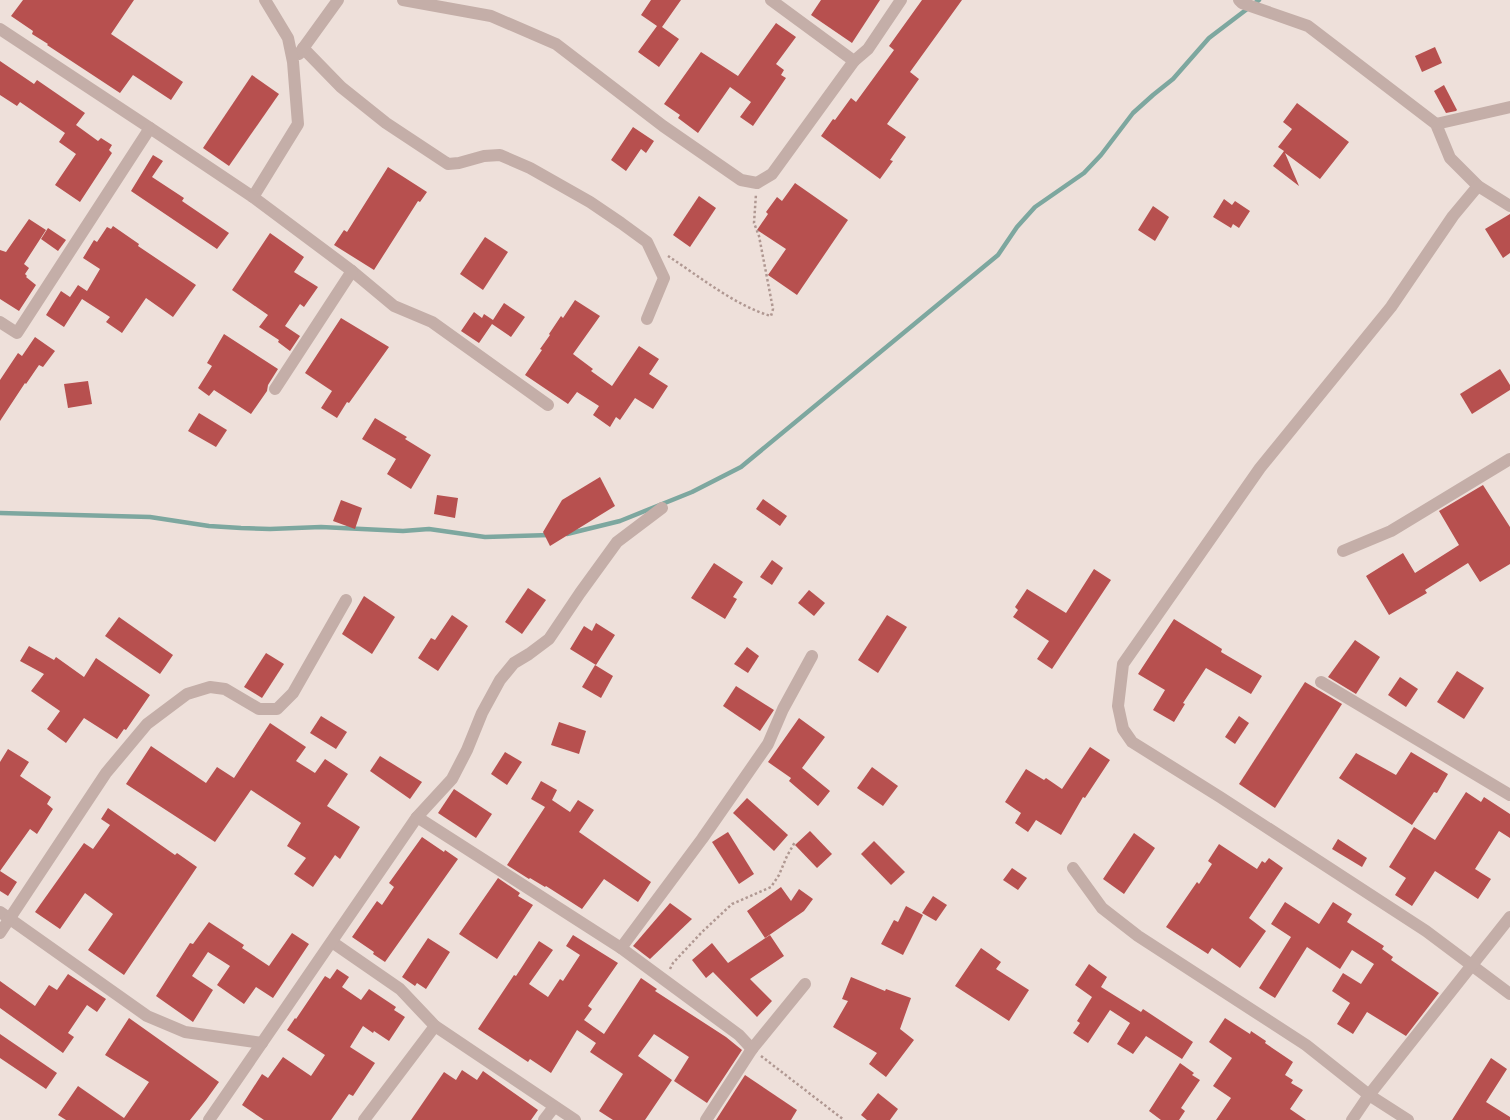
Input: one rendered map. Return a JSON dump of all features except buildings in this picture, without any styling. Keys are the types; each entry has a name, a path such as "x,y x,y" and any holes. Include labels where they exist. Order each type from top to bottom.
{"street":[{"path":"253,197 298,124 293,62 288,38 265,0"},
{"path":"293,62 338,0"},
{"path":"403,0 491,16 556,44 663,126 741,180 757,183 772,174 854,62 868,49 901,0"},
{"path":"771,0 854,62"},
{"path":"1239,0 1242,3 1308,26 1436,124 1450,158 1478,186 1510,206"},
{"path":"0,29 253,197 352,271 394,306 432,322 548,405"},
{"path":"303,48 341,86 386,123 448,164 484,156 500,156 530,168 590,202 647,242 664,278 646,319"},
{"path":"1436,124 1510,107"},
{"path":"0,322 17,333 150,128"},
{"path":"1478,186 1453,216 1391,307 1260,468 1123,664 1118,706 1123,729 1132,742 1426,931 1510,994"},
{"path":"275,389 352,271"},
{"path":"1343,551 1391,531 1510,459"},
{"path":"208,1120 417,817 452,779 467,750 482,713 500,680 514,663 549,639 617,542 662,508"},
{"path":"0,933 5,916 106,773 146,724 187,694 210,687 225,689 259,709 277,709 292,693 346,600"},
{"path":"621,948 702,839 768,744 783,708 812,656"},
{"path":"1322,682 1510,795"},
{"path":"417,817 621,948 739,1035 752,1049"},
{"path":"1073,868 1102,908 1138,936 1306,1045 1369,1095 1408,1120"},
{"path":"5,916 147,1016 186,1032 262,1043"},
{"path":"1352,1120 1369,1095 1510,917"},
{"path":"332,942 400,989 435,1026 576,1120"},
{"path":"706,1120 752,1049 805,984"},
{"path":"364,1120 435,1026"},
{"path":"544,1120 554,1106"}],"path":[{"path":"647,242 721,291 760,313 772,316 773,309 759,236 754,223 757,183"},
{"path":"664,979 673,963 732,904 770,886 779,875 795,842"},
{"path":"752,1049 844,1120"}],"waterway":[{"path":"567,534 620,521 692,492 741,467 998,255 1017,227 1035,207 1084,173 1101,155 1133,113 1173,79 1209,38 1259,0"},
{"path":"0,513 150,517 209,526 241,528 321,527 403,531 429,529 485,537 550,535"}]}
